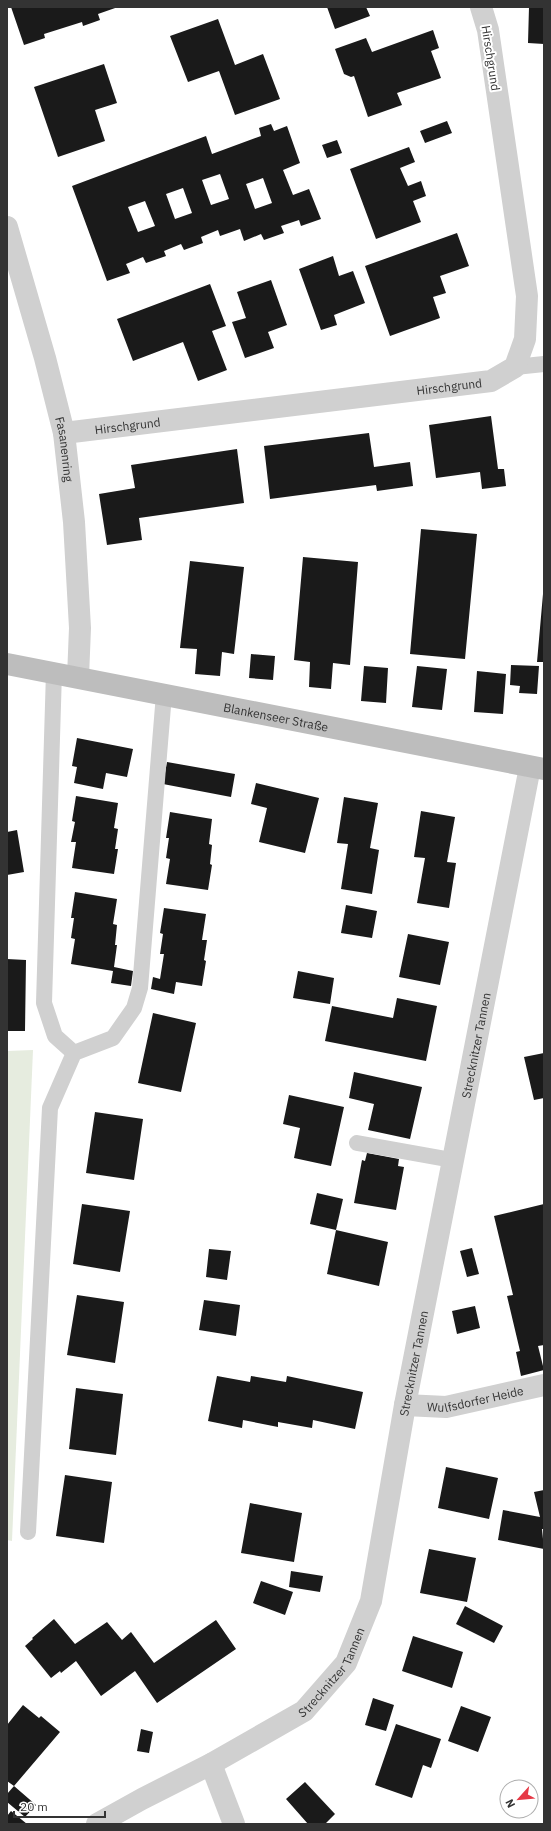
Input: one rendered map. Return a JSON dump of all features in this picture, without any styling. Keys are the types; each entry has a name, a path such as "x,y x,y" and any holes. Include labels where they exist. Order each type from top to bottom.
{"main road":[{"name":"Blankenseer Straße","path":"7,664 537,768"}],"street":[{"name":"Hirschgrund","path":"64,433 491,380 515,367 525,339 527,296 488,30 481,7"},
{"name":"Fasanenring","path":"7,228 40,342 64,433 74,522 80,628 78,677"},
{"name":"Strecknitzer Tannen","path":"97,1824 211,1764 304,1712 346,1663 371,1601 405,1405 452,1160 537,768"},
{"name":"Wulfsdorfer Heide","path":"405,1405 446,1408 544,1385"},
{"path":"211,1764 234,1824"}],"lane":[{"path":"515,367 544,364"},
{"path":"54,672 44,1003 55,1036 74,1053"},
{"path":"28,1532 50,1108 74,1053 113,1038 134,1008 140,988 164,694"},
{"path":"358,1143 452,1160"}],"shaded area":[{"path":"33,1050 12,1541 7,1540 7,1051"}],"building":[{"path":"11,7 118,7 98,14 100,20 83,26 82,22 44,34 45,38 24,45"},
{"path":"327,7 366,7 370,16 335,29"},
{"path":"529,7 544,7 544,44 528,43"},
{"path":"218,19 235,65 263,54 280,99 235,115 219,71 188,82 170,36"},
{"path":"433,30 439,48 431,51 441,78 397,93 402,105 368,117 354,76 351,77 344,74 335,49 366,38 372,52"},
{"path":"104,64 117,103 95,110 105,141 58,157 34,87"},
{"path":"447,121 452,133 425,143 420,131"},
{"path":"271,124 274,131 287,126 300,163 283,170 293,195 309,189 321,219 301,226 299,220 281,226 284,233 264,240 261,234 244,241 240,229 220,236 218,230 201,237 203,243 184,250 181,244 164,251 166,256 146,263 143,257 126,264 130,273 107,281 72,186 206,136 212,154 261,136 259,128","holes":["220,174 229,199 211,205 202,180","263,178 272,203 255,209 246,184","183,188 192,213 175,219 166,194","145,201 155,226 138,232 128,207"]},
{"path":"337,140 342,153 327,158 322,145"},
{"path":"409,147 415,162 400,168 408,186 421,181 426,196 413,201 421,222 376,239 350,169"},
{"path":"457,233 469,266 440,276 446,293 433,297 440,318 390,336 365,266"},
{"path":"333,256 339,276 353,271 365,303 334,315 337,325 321,330 299,269"},
{"path":"271,280 287,325 268,332 274,348 245,358 232,322 246,318 237,292"},
{"path":"210,284 226,326 212,331 227,370 198,381 183,342 133,361 117,319"},
{"path":"491,416 498,469 504,469 506,486 482,489 480,472 436,478 429,425"},
{"path":"369,433 374,467 410,462 413,486 377,491 376,485 270,499 264,446"},
{"path":"237,449 244,503 139,518 142,540 107,545 99,494 135,488 131,465"},
{"path":"421,529 477,534 465,659 410,654"},
{"path":"303,557 358,562 350,665 333,663 331,689 309,687 310,662 294,660"},
{"path":"190,561 244,567 234,654 222,652 220,676 195,674 197,649 180,648"},
{"path":"543,594 544,662 537,662"},
{"path":"251,654 275,656 273,680 249,678"},
{"path":"511,665 539,666 537,694 519,693 520,686 510,685"},
{"path":"364,666 388,668 386,703 361,701"},
{"path":"417,666 447,669 442,710 412,707"},
{"path":"477,671 506,674 503,714 474,712"},
{"path":"77,738 133,749 127,777 106,773 103,789 74,783 77,767 72,766"},
{"path":"167,762 235,774 231,797 163,784"},
{"path":"256,783 319,798 305,853 259,842 267,808 251,804"},
{"path":"76,796 118,803 114,828 118,829 115,849 118,849 114,874 72,868 76,842 71,842 75,822 72,821"},
{"path":"344,797 378,803 370,848 379,850 372,894 341,889 348,844 337,843"},
{"path":"421,811 455,817 447,862 456,863 449,908 417,903 425,858 414,857"},
{"path":"170,812 212,819 209,844 212,845 210,864 212,865 208,890 166,884 170,859 166,858 169,838 166,838"},
{"path":"17,830 24,872 7,875 7,832"},
{"path":"75,892 117,899 113,924 117,925 115,945 117,945 114,967 133,971 131,986 111,983 113,971 71,964 75,939 71,938 74,918 71,918"},
{"path":"346,905 377,911 372,938 341,933"},
{"path":"164,908 206,914 202,940 207,940 204,960 206,961 202,986 176,982 174,994 151,989 153,977 160,979 164,954 160,954 163,934 160,933"},
{"path":"408,934 449,942 440,985 399,977"},
{"path":"7,959 26,960 25,1031 7,1031"},
{"path":"298,971 334,978 330,1004 293,998"},
{"path":"397,998 437,1006 426,1061 325,1041 332,1006 393,1018"},
{"path":"153,1013 196,1023 181,1092 138,1083"},
{"path":"544,1053 544,1098 534,1100 524,1057"},
{"path":"354,1072 422,1087 410,1139 368,1130 374,1104 349,1098"},
{"path":"289,1095 344,1107 331,1166 294,1158 300,1128 283,1124"},
{"path":"95,1112 143,1119 134,1180 86,1173"},
{"path":"367,1153 399,1159 398,1166 404,1167 396,1210 354,1203 362,1160 365,1161"},
{"path":"317,1193 343,1199 336,1230 310,1224"},
{"path":"82,1204 130,1211 120,1272 73,1264"},
{"path":"544,1204 544,1345 538,1346 544,1370 521,1376 516,1352 520,1351 507,1296 513,1295 494,1216"},
{"path":"336,1230 388,1242 379,1286 327,1274"},
{"path":"472,1248 479,1274 467,1277 460,1251"},
{"path":"209,1249 231,1251 227,1280 206,1277"},
{"path":"77,1295 124,1302 115,1363 67,1355"},
{"path":"204,1300 240,1305 236,1336 199,1330"},
{"path":"475,1306 480,1328 457,1334 452,1311"},
{"path":"217,1376 250,1382 251,1376 286,1382 287,1376 363,1392 355,1429 313,1420 312,1428 278,1422 278,1427 243,1420 242,1428 208,1421"},
{"path":"76,1388 123,1394 116,1455 69,1449"},
{"path":"446,1467 498,1478 489,1519 438,1508"},
{"path":"65,1475 112,1482 104,1543 56,1536"},
{"path":"544,1490 544,1529 542,1529 544,1549 498,1540 503,1510 540,1517 534,1492"},
{"path":"250,1503 302,1513 294,1562 241,1553"},
{"path":"429,1549 476,1558 467,1602 420,1593"},
{"path":"291,1571 323,1576 320,1592 289,1587"},
{"path":"261,1581 293,1592 285,1615 253,1603"},
{"path":"465,1606 503,1626 494,1643 456,1624"},
{"path":"54,1619 75,1644 107,1622 122,1640 131,1632 154,1663 216,1620 236,1649 157,1703 135,1671 101,1696 76,1661 61,1673 60,1671 51,1678 25,1646"},
{"path":"413,1636 463,1652 452,1688 402,1671"},
{"path":"373,1698 394,1705 386,1731 365,1725"},
{"path":"23,1705 39,1718 41,1716 60,1732 14,1786 7,1781 7,1725"},
{"path":"461,1706 491,1717 478,1752 448,1741"},
{"path":"396,1724 441,1739 431,1768 423,1765 412,1798 375,1785"},
{"path":"141,1729 153,1732 149,1753 137,1751"},
{"path":"305,1782 335,1814 325,1824 308,1824 286,1799"},
{"path":"14,1786 36,1805 25,1817 7,1802 7,1794"},
{"path":"11,1811 27,1824 7,1824 7,1816"}]}
